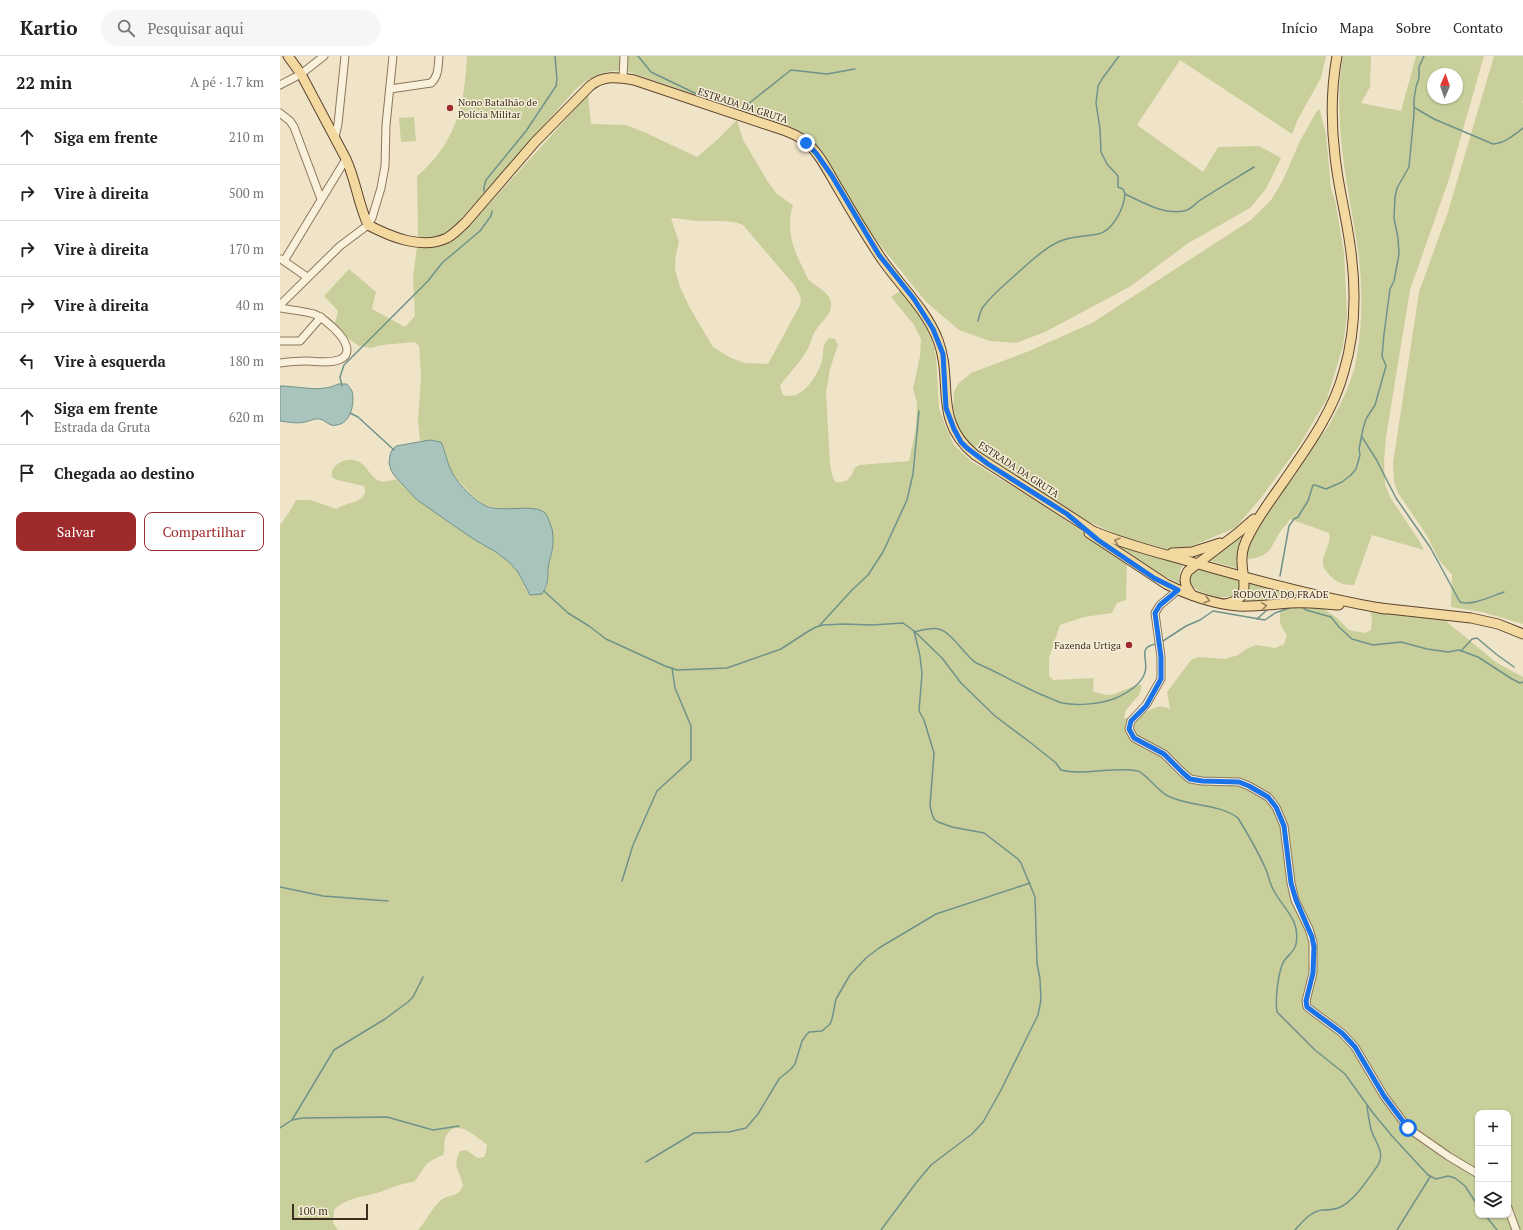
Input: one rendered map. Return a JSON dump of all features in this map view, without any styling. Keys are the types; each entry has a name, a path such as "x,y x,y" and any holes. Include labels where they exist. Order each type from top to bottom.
{"main road":[{"path":"288,56 301,74 336,134 351,171 361,209 368,226"},
{"path":"1226,604 1236,601 1242,596 1244,588 1242,558 1246,540 1263,510 1301,455 1331,407 1340,384 1350,347 1353,328 1353,267 1336,161 1333,126 1333,82 1337,56"},
{"name":"ESTRADA DA GRUTA","path":"368,226 404,240 420,243 434,242 446,238 466,222 535,142 590,86 597,81 606,78 623,78 647,84 798,136 816,153 832,176 879,255 914,299 933,329 943,354 946,408 961,442 988,464 1067,514"},
{"path":"1192,595 1186,587 1185,576 1188,571 1245,528 1263,510"},
{"path":"1067,514 1093,531 1155,552 1187,553 1230,538"},
{"name":"RODOVIA DO FRADE","path":"1067,514 1098,540 1154,578 1178,590 1226,604 1254,606 1288,603 1313,603 1446,614 1498,624 1523,634"},
{"name":"RODOVIA DO FRADE","path":"1155,552 1243,577 1333,599 1385,609"},
{"path":"1242,558 1249,570 1268,583"}],"street":[{"path":"280,85 301,74 324,56"},
{"path":"336,134 345,56"},
{"path":"280,305 340,246 368,226 372,218 378,199 386,155 386,125 393,56"},
{"path":"390,89 431,83 435,80 437,75 439,56"},
{"path":"623,78 624,56"},
{"path":"280,114 290,121 294,127 321,199"},
{"path":"307,277 282,259 346,159"},
{"path":"280,308 313,314 321,317 328,323 347,346 346,355 341,359 330,362 293,361 280,363"},
{"path":"280,341 295,342 303,339 321,317"},
{"path":"1178,590 1160,605 1155,613 1161,657 1161,679 1146,706 1131,721 1129,729 1130,732 1134,738 1164,754 1190,779 1202,781 1239,782 1259,791 1272,801 1279,812 1284,826 1291,883 1296,900 1313,942 1313,973 1306,1001 1307,1007 1342,1033 1355,1047 1384,1096 1408,1128 1448,1156 1475,1172"},
{"path":"1511,1216 1516,1230"}],"green space":[{"path":"467,56 1326,56 1321,78 1298,119 1292,134 1180,60 1137,125 1203,172 1218,147 1259,146 1281,158 1266,189 1250,208 1187,244 1131,286 1045,332 1016,343 990,341 959,330 926,302 868,230 825,156 804,135 789,126 626,71 612,71 598,74 580,85 454,227 433,237 418,236 417,176 430,164 441,150 456,122 464,90"},
{"path":"1343,56 1371,56 1370,87 1361,103 1401,111 1416,56 1484,56 1449,179 1410,290 1386,437 1384,462 1385,484 1390,497 1424,550 1372,535 1354,585 1342,584 1336,581 1323,565 1324,556 1330,537 1329,533 1290,519 1270,549 1262,556 1248,559 1246,548 1252,530 1330,423 1346,393 1356,363 1361,324 1361,277 1344,165 1339,100"},
{"path":"1494,56 1523,56 1523,624 1482,612 1451,607 1452,575 1439,560 1426,534 1398,493 1394,482 1393,463 1419,292 1448,212"},
{"path":"588,95 591,124 626,125 697,157 737,120 743,140 768,182 777,194 793,205 790,221 791,236 795,251 806,275 809,280 824,291 830,298 831,307 829,314 814,332 808,349 800,361 780,386 783,395 796,395 801,392 811,382 818,370 826,341 829,338 835,339 838,345 830,369 826,393 830,464 833,478 836,482 846,481 852,475 854,469 859,465 909,461 916,428 917,403 913,389 920,356 921,339 914,325 891,297 901,290 921,318 932,340 936,356 939,408 954,445 971,461 1046,507 1127,562 1126,600 1117,603 1112,613 1084,617 1060,625 1049,658 1049,676 1053,680 1094,678 1093,691 1108,695 1133,686 1142,685 1139,695 1126,710 1124,718 1136,717 1161,706 1170,709 1167,692 1191,660 1199,657 1225,659 1238,655 1246,649 1256,645 1275,648 1284,644 1287,635 1280,622 1280,614 1286,601 1322,608 1336,617 1349,630 1365,633 1371,630 1372,619 1370,608 1443,614 1447,622 1497,663 1523,677 1523,1230 418,1230 441,1200 456,1194 461,1189 463,1185 456,1165 460,1151 466,1150 478,1158 484,1157 486,1152 487,1145 478,1138 466,1130 455,1128 446,1136 443,1155 428,1163 414,1182 402,1184 344,1202 334,1210 333,1223 338,1230 280,1230 280,525 296,500 310,500 337,509 360,499 365,492 364,486 337,480 332,477 332,472 337,464 347,460 357,461 381,482 397,479 416,499 475,540 510,562 518,572 528,593 542,594 547,587 549,563 553,550 552,533 545,513 538,509 504,509 484,505 457,479 450,469 444,448 436,440 420,441 418,420 421,376 419,346 415,342 382,345 371,348 359,346 345,336 335,323 338,311 324,296 349,269 376,292 372,309 405,327 415,316 413,277 417,247 434,247 445,244 463,233","holes":["671,218 696,221 727,221 743,225 795,286 801,298 800,305 768,364 745,363 731,358 713,347 690,308 680,287 675,269 676,254 679,242"]},
{"path":"1318,109 1320,111 1326,134 1331,189 1335,200 1344,252 1347,314 1343,346 1327,399 1299,446 1261,498 1235,528 1187,548 1166,549 1120,536 1084,519 1004,470 968,445 958,427 953,408 954,392 958,384 971,373 1029,351 1092,323 1251,220 1271,200 1282,182 1300,141"},
{"path":"414,117 416,141 401,142 399,118"},
{"path":"1242,531 1237,554 1239,569 1205,559"},
{"path":"1109,542 1184,563 1180,574 1181,584 1145,567"},
{"path":"1195,568 1201,568 1239,579 1240,589 1236,594 1228,597 1218,597 1198,590 1192,585 1189,579"},
{"path":"1249,581 1310,598 1243,602 1249,592"}],"water":[{"path":"338,384 347,384 352,391 353,401 351,412 346,421 337,425 332,425 318,419 299,423 280,421 280,386 317,389 332,387"},
{"path":"430,440 441,442 447,461 456,478 468,493 482,504 497,508 532,508 540,510 546,514 552,529 553,545 548,568 547,585 542,594 530,595 518,572 509,562 416,499 394,475 389,463 392,450 396,446"}],"waterway":[{"path":"484,191 486,180 526,131 556,86 557,79 555,56"},
{"path":"638,56 651,72 705,98 730,107 743,108 791,70 827,74 855,69"},
{"path":"1119,56 1098,86 1096,103 1100,129 1101,152 1107,164 1118,176 1118,187 1123,189 1125,194 1161,209 1176,212 1184,211 1254,167"},
{"path":"1280,576 1289,526 1294,519 1298,517 1308,501 1313,485 1326,489 1342,482 1356,469 1360,455 1359,449 1363,429 1366,419 1375,405 1386,366 1382,356 1384,334 1390,289 1394,281 1399,254 1398,238 1394,218 1395,197 1397,188 1409,167 1414,99 1419,78 1419,67 1424,56"},
{"path":"1415,108 1434,119 1493,144 1513,136 1523,128"},
{"path":"978,321 982,309 990,299 1044,250 1061,241 1071,238 1098,234 1113,224 1120,212 1125,194"},
{"path":"342,386 340,377 344,365 428,281 442,263 480,231 491,216 492,211"},
{"path":"820,625 868,575 883,552 907,500 913,474 919,411"},
{"path":"350,413 358,417 394,450"},
{"path":"1362,437 1376,459 1396,498 1430,547 1460,602 1476,602 1504,592"},
{"path":"544,591 568,613 606,639 677,670 727,668 781,649 807,632 823,625 872,625 903,623 914,631 942,658 961,683 995,716 1056,763 1061,770 1070,772 1120,770 1138,771 1141,772 1160,791 1168,796 1185,802 1213,807 1230,813 1238,818 1261,858 1272,887 1290,914 1296,928 1296,944 1293,951 1284,961 1280,972 1277,993 1277,1012 1315,1050 1345,1074 1373,1113 1428,1175 1436,1179 1448,1176 1455,1178 1465,1186 1475,1201"},
{"path":"1163,641 1213,611 1265,620 1275,613 1292,607"},
{"path":"1302,607 1306,610 1331,617 1352,639 1373,645 1401,642 1427,649 1448,652 1459,650 1478,657 1512,679 1520,683 1523,682"},
{"path":"1257,619 1268,609"},
{"path":"914,632 933,628 944,631 976,663 1054,700 1062,703 1075,704 1097,703 1110,700 1132,689 1142,679 1146,670 1146,648 1156,644"},
{"path":"881,1230 931,1165 972,1134 983,1122 1000,1092 1038,1015 1041,1000 1040,979 1037,963 1035,897 1021,863 1018,859 984,833 952,827 938,822 934,819 932,814 930,806 934,753 924,720 919,711 922,674 920,656 914,631"},
{"path":"1461,651 1472,639 1477,638 1514,667"},
{"path":"622,881 633,845 657,791 691,760 691,726 675,688 672,668"},
{"path":"646,1162 694,1133 729,1132 746,1128 758,1114 779,1079 795,1064 802,1041 807,1034 809,1032 822,1031 830,1024 836,999 850,975 866,958 879,948 936,914 1030,883"},
{"path":"280,887 323,896 388,901"},
{"path":"292,1120 334,1050 385,1019 408,1002 413,997 423,977"},
{"path":"1295,1230 1307,1217 1314,1213 1322,1210 1336,1209 1344,1205 1355,1196 1378,1165 1381,1156 1379,1147 1372,1133 1367,1106"},
{"path":"280,1128 292,1120 303,1118 387,1117 433,1130 459,1126"},
{"path":"1397,1230 1430,1177"},
{"path":"1487,1218 1497,1230"}],"place":[{"name":"Nono Batalhão de Polícia Militar","path":"450,108"},
{"name":"Fazenda Urtiga","path":"1129,645"}],"route":[{"path":"806,143 816,153 832,176 879,255 914,299 933,329 943,354 946,408 949,418 961,442 975,455 988,464 1067,514 1098,540 1154,578 1178,590 1160,605 1155,613 1161,657 1161,679 1146,706 1131,721 1129,726 1130,732 1134,738 1140,742 1168,757 1190,779 1202,781 1239,782 1259,791 1272,801 1282,819 1291,883 1299,910 1309,929 1314,947 1313,973 1306,1001 1307,1007 1342,1033 1355,1047 1384,1096 1408,1128"}]}
